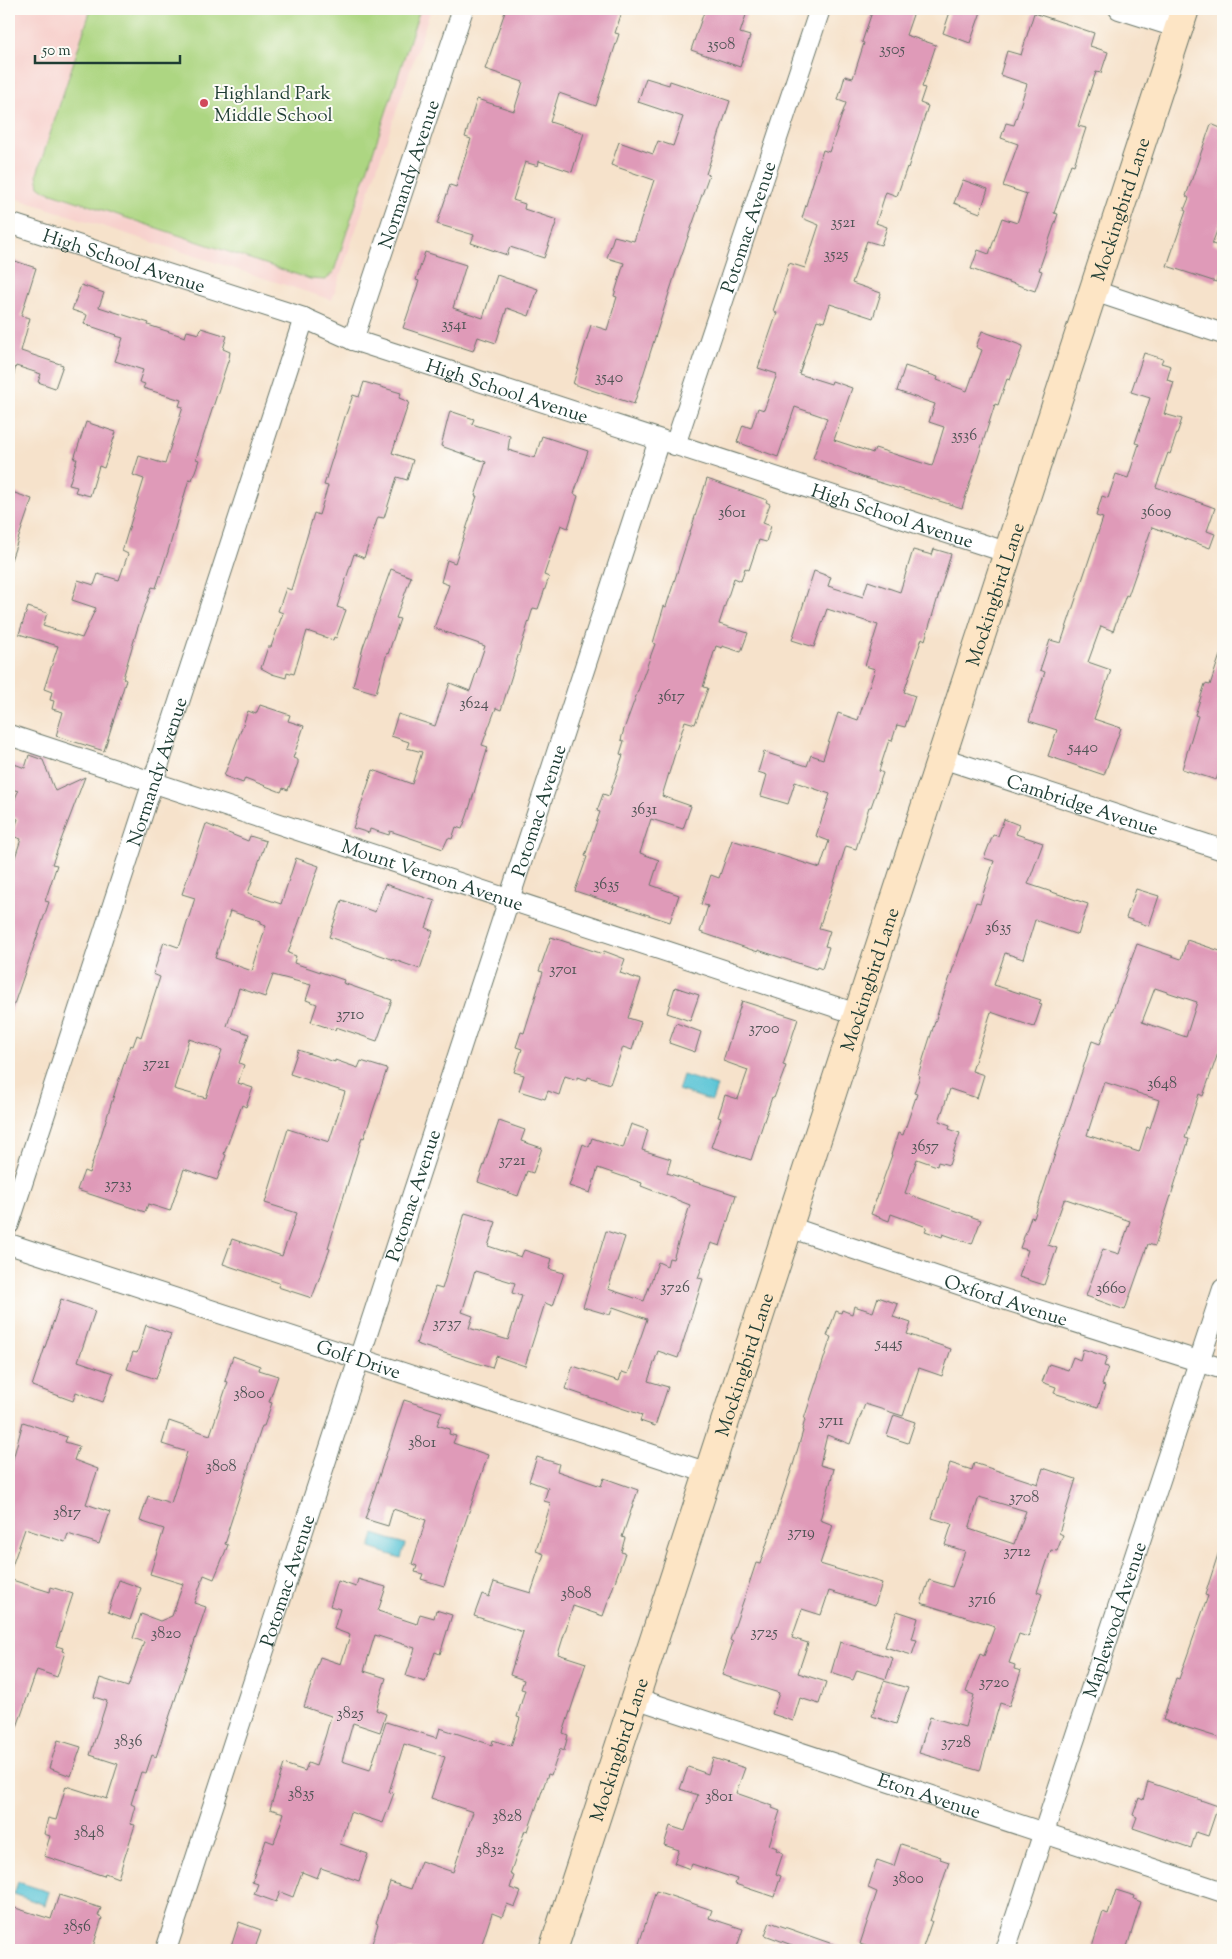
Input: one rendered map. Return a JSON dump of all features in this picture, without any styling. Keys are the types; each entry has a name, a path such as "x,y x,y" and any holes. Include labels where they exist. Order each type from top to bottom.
{"main road":[{"name":"Mockingbird Lane","path":"553,1950 1182,19"}],"street":[{"name":"Normandy Avenue","path":"353,340 463,9"},
{"name":"Potomac Avenue","path":"166,1950 510,900 667,442 820,9"},
{"path":"1119,9 1182,19"},
{"name":"High School Avenue","path":"9,223 304,318 353,340 1009,553"},
{"path":"1094,291 1223,334"},
{"name":"Normandy Avenue","path":"9,1224 304,318"},
{"name":"Mount Vernon Avenue","path":"9,735 857,1014"},
{"name":"Cambridge Avenue","path":"942,758 1223,850"},
{"name":"Oxford Avenue","path":"789,1227 994,1296 1223,1369"},
{"name":"Golf Drive","path":"9,1244 708,1473"},
{"name":"Maplewood Avenue","path":"1005,1950 1223,1289"},
{"name":"Eton Avenue","path":"635,1698 1223,1892"}],"shaded area":[{"name":"Highland Park Middle School","path":"9,9 431,9 332,300 9,196"}],"green space":[{"name":"Highland Park Middle School","path":"91,9 420,9 334,271 326,280 310,279 46,191 39,186 37,174"}],"water":[{"path":"683,1075 717,1086 712,1101 678,1090"},
{"path":"374,1534 405,1544 401,1558 370,1548"},
{"path":"18,1882 49,1892 45,1905 14,1894"}],"building":[{"path":"506,9 623,9 615,33 619,34 596,106 559,93 550,122 584,133 572,172 539,161 538,166 525,162 513,200 525,204 524,209 557,220 544,258 510,247 507,255 471,243 474,235 437,224 450,185 456,187 471,139 465,137 477,99 514,111 523,82 485,69"},
{"path":"705,9 748,9 740,33 750,36 740,67 691,50"},
{"path":"873,9 915,9 906,35 936,45 922,87 925,88 920,103 928,106 897,196 886,192 876,223 887,227 881,245 867,241 852,283 881,293 873,318 830,304 824,322 817,320 799,374 831,384 832,381 852,388 834,440 873,453 875,448 932,466 944,427 929,422 935,404 897,391 905,366 938,377 937,380 967,391 982,350 976,347 982,331 1023,346 1010,380 1007,379 998,405 995,404 962,508 865,478 813,458 827,418 795,407 778,457 737,442 743,425 751,428 758,408 764,410 777,374 758,368 777,313 773,311 789,263 805,268 819,225 802,218 823,150 829,152 846,103 838,100 845,76 853,78"},
{"path":"951,9 982,9 970,43 943,33"},
{"path":"1034,13 1094,33 1090,46 1108,52 1101,73 1096,72 1078,126 1086,128 1074,165 1071,164 1054,213 1058,214 1039,270 1042,271 1035,291 971,269 978,250 989,254 1002,218 1017,223 1027,194 1003,186 1018,144 1001,138 1006,123 1014,125 1027,84 1000,75 1007,51 1021,55"},
{"path":"646,78 669,85 670,81 730,101 706,174 709,175 634,404 573,384 591,325 607,330 617,297 614,296 624,263 607,258 614,236 634,241 654,180 611,165 619,142 653,154 658,141 673,146 683,117 638,102"},
{"path":"1211,124 1223,129 1223,215 1212,244 1223,247 1223,273 1219,272 1216,282 1167,266 1186,211 1184,210 1189,198 1186,196"},
{"path":"963,180 988,189 980,213 954,203"},
{"path":"425,252 466,265 453,308 483,318 497,275 538,289 529,316 507,308 496,343 478,337 473,351 403,328 419,281 416,280"},
{"path":"9,259 36,268 21,316 30,318 21,351 63,365 55,388 38,382 41,374 16,366 13,377 9,377"},
{"path":"81,285 104,293 99,307 149,323 148,325 185,337 187,331 199,334 201,328 227,336 223,349 230,352 196,459 199,460 192,480 189,479 156,588 152,587 137,630 123,678 126,680 104,751 56,736 63,712 52,709 54,701 50,700 52,692 44,689 58,646 19,634 28,607 47,613 43,626 82,638 96,608 72,600 78,580 94,585 98,574 119,580 128,554 122,551 144,479 133,475 139,456 165,464 183,407 179,406 181,400 143,388 145,384 139,382 143,370 115,361 123,338 84,324 87,315 72,310"},
{"path":"1144,353 1163,359 1161,363 1171,366 1167,380 1174,382 1164,414 1182,419 1156,487 1215,508 1207,531 1215,534 1210,548 1152,527 1128,596 1126,595 1113,631 1101,626 1088,662 1111,670 1094,719 1121,728 1104,775 1048,756 1057,730 1029,721 1045,672 1040,670 1050,640 1061,643 1103,518 1096,516 1102,496 1108,498 1116,474 1128,478 1139,444 1135,443 1150,398 1131,392"},
{"path":"364,382 401,393 399,398 409,402 392,453 413,460 407,480 397,477 384,518 378,517 364,558 354,554 337,607 346,610 336,638 334,637 333,640 307,631 294,674 287,672 286,678 272,674 261,668 283,613 278,611 286,588 291,590 314,513 319,515 328,486 324,485 353,395 359,397"},
{"path":"450,411 474,419 472,424 510,436 508,450 535,458 542,436 588,451 574,494 578,496 568,528 561,525 544,575 549,577 538,609 533,608 501,710 496,708 482,745 488,747 467,816 462,829 456,827 452,839 448,838 443,849 390,831 389,835 370,829 369,833 353,828 373,770 412,784 422,752 407,748 409,742 391,736 398,714 435,726 450,683 470,691 485,646 434,628 449,585 441,582 447,560 455,563 486,462 441,446"},
{"path":"86,422 116,432 104,468 99,466 90,496 75,492 77,487 69,485 77,459 74,459"},
{"path":"707,479 767,500 766,502 770,504 763,523 771,526 766,542 759,540 749,570 745,568 741,581 734,578 719,624 748,633 741,652 716,646 703,687 708,688 695,724 685,721 662,796 691,806 683,829 651,819 640,853 659,860 651,885 679,895 670,922 575,891 600,812 597,811 603,794 609,796 623,755 620,754 624,741 621,740 624,729 655,644 653,643 664,606 666,607"},
{"path":"9,491 32,499 11,560 9,559"},
{"path":"934,549 951,554 925,640 922,638 904,692 915,696 905,727 897,725 892,741 889,740 879,771 883,773 871,807 869,807 856,849 846,846 819,928 830,931 825,946 829,947 822,969 817,967 816,969 758,950 758,952 700,932 708,906 701,904 711,875 719,878 732,840 820,868 829,841 816,836 830,794 795,782 788,804 761,796 767,775 758,772 764,752 807,766 811,755 823,759 838,713 858,720 875,669 865,666 878,625 827,609 814,647 792,640 814,571 831,577 828,586 863,597 868,581 900,592 913,550 932,555"},
{"path":"391,569 411,577 396,618 400,619 387,653 376,693 353,686 363,647"},
{"path":"1220,655 1223,655 1223,771 1220,770 1216,780 1182,769 1198,716 1195,715 1205,684 1210,685"},
{"path":"260,705 290,715 288,721 304,726 293,758 298,760 298,763 288,790 283,788 281,792 245,778 243,783 224,776 248,711 256,714"},
{"path":"29,755 43,760 55,791 85,777 52,864 57,865 45,901 49,902 11,1013 9,1013 9,876 21,839 12,836 18,819 9,815 18,791 9,788 9,762 25,768"},
{"path":"1004,819 1019,825 1016,834 1043,843 1028,884 1088,904 1078,935 1035,920 1023,959 1005,953 994,985 1041,1000 1039,1003 1042,1004 1034,1027 991,1012 972,1071 984,1075 977,1098 950,1089 939,1121 950,1125 949,1129 960,1133 949,1165 938,1162 937,1166 917,1159 905,1193 981,1220 972,1244 943,1234 942,1237 925,1231 927,1227 891,1214 889,1221 871,1214 898,1133 903,1135 917,1094 914,1093 920,1076 918,1075 942,1000 976,902 980,903 994,861 984,858 993,835 998,836"},
{"path":"206,824 248,841 250,836 266,841 248,893 281,904 296,858 319,866 288,953 296,956 294,963 344,980 343,983 392,1000 377,1041 336,1027 335,1030 311,1022 317,1004 306,1000 311,985 273,975 265,997 239,988 227,1026 249,1034 239,1063 244,1065 238,1083 253,1088 246,1107 242,1105 224,1154 226,1155 217,1180 184,1169 170,1211 148,1204 145,1212 77,1190 84,1171 89,1173 130,1045 133,1046 137,1035 141,1037 160,977 153,974 164,942 178,947 180,945 195,898 182,894","holes":["230,911 260,921 260,924 266,926 252,971 215,958","189,1039 222,1050 206,1098 174,1089"]},
{"path":"385,884 435,901 426,928 433,931 420,969 329,937 342,900 375,912"},
{"path":"1136,889 1159,896 1149,926 1126,918"},
{"path":"551,937 603,954 604,951 625,959 620,973 641,980 628,1018 641,1022 632,1050 623,1047 610,1084 588,1077 587,1080 577,1077 577,1080 565,1076 559,1095 548,1091 545,1099 519,1091 524,1075 514,1072 522,1049 516,1047 521,1032 524,1033 543,972 539,971"},
{"path":"1187,940 1223,952 1223,1039 1203,1096 1199,1094 1185,1138 1189,1139 1155,1246 1148,1244 1125,1310 1086,1296 1103,1249 1119,1254 1130,1221 1066,1199 1048,1245 1057,1248 1044,1285 1019,1277 1028,1250 1020,1248 1031,1217 1034,1218 1092,1041 1100,1044 1137,944 1181,959","holes":["1155,988 1197,1002 1186,1037 1142,1022","1104,1082 1159,1100 1150,1128 1147,1127 1139,1152 1087,1135"]},
{"path":"675,987 699,995 690,1021 667,1013"},
{"path":"742,1001 798,1019 783,1065 786,1066 774,1098 772,1097 751,1160 711,1147 721,1118 718,1117 725,1095 738,1099 748,1070 723,1061"},
{"path":"676,1023 701,1032 695,1052 669,1043"},
{"path":"298,1050 358,1068 361,1061 387,1069 364,1138 362,1137 328,1248 330,1249 312,1298 278,1287 279,1283 223,1264 232,1239 282,1256 297,1213 265,1203 288,1129 329,1142 345,1092 290,1074"},
{"path":"499,1121 525,1130 521,1141 542,1148 533,1173 527,1171 518,1196 478,1182"},
{"path":"631,1124 648,1130 642,1150 671,1159 667,1173 736,1195 720,1246 711,1243 698,1278 703,1279 678,1358 658,1351 648,1381 668,1387 655,1426 640,1421 642,1415 565,1389 573,1366 619,1381 622,1372 628,1374 647,1319 613,1307 610,1315 583,1307 606,1231 625,1237 608,1289 644,1301 658,1262 667,1266 669,1258 673,1259 690,1205 641,1186 642,1183 598,1168 590,1193 569,1186 583,1144 589,1147 592,1138 623,1148"},
{"path":"465,1213 496,1222 488,1246 521,1257 524,1250 552,1259 549,1269 564,1273 553,1306 545,1303 525,1366 496,1356 492,1368 416,1344 435,1287 442,1289","holes":["475,1271 515,1283 512,1293 522,1296 508,1340 469,1328 473,1316 462,1312"]},
{"path":"878,1297 898,1304 893,1317 911,1323 907,1334 951,1349 942,1376 919,1368 903,1416 865,1404 850,1444 827,1435 820,1465 834,1469 820,1520 833,1525 820,1564 882,1583 875,1605 829,1591 821,1615 802,1609 792,1638 808,1643 798,1673 826,1682 819,1704 800,1698 793,1721 772,1714 779,1693 722,1675 733,1642 730,1640 756,1563 760,1564 793,1465 803,1431 804,1419 831,1337 827,1336 836,1311 841,1313 842,1310 852,1314 854,1306 873,1312"},
{"path":"61,1299 95,1311 78,1361 113,1373 103,1402 76,1392 73,1401 32,1386"},
{"path":"146,1325 171,1334 156,1379 127,1369 133,1352 137,1353"},
{"path":"1083,1349 1107,1357 1104,1366 1108,1367 1102,1385 1105,1386 1098,1407 1054,1393 1056,1387 1042,1382 1049,1364 1068,1370 1073,1357 1080,1360"},
{"path":"233,1356 260,1366 259,1370 278,1376 269,1402 272,1403 264,1426 262,1426 228,1531 225,1544 228,1545 214,1579 204,1575 194,1603 206,1607 156,1757 152,1755 146,1773 141,1772 131,1804 135,1806 130,1824 135,1825 118,1878 105,1873 104,1876 44,1856 50,1836 44,1834 48,1818 56,1820 66,1786 107,1799 118,1764 90,1755 107,1701 94,1697 100,1678 128,1687 144,1642 133,1638 141,1614 160,1621 172,1616 183,1584 150,1574 164,1529 140,1521 148,1496 171,1503 187,1452 162,1444 169,1421 210,1435 228,1382 225,1381"},
{"path":"404,1400 442,1412 437,1425 450,1429 449,1434 456,1436 453,1443 488,1455 444,1586 421,1579 423,1574 415,1572 417,1566 412,1564 426,1520 393,1509 388,1526 365,1519"},
{"path":"894,1415 915,1422 908,1443 887,1436"},
{"path":"23,1422 67,1437 65,1442 79,1446 74,1460 98,1469 86,1504 110,1512 99,1544 68,1534 65,1542 25,1529 11,1569 9,1569 9,1474"},
{"path":"537,1457 559,1464 557,1471 601,1486 604,1478 638,1490 622,1537 625,1538 621,1552 625,1553 603,1616 573,1606 558,1654 586,1663 563,1733 568,1735 564,1751 560,1749 551,1775 548,1774 528,1831 525,1830 510,1874 514,1876 510,1888 521,1892 515,1907 507,1904 502,1917 492,1913 480,1950 370,1950 378,1924 376,1923 390,1882 411,1889 421,1861 453,1872 473,1812 431,1798 445,1757 404,1744 389,1792 394,1793 383,1823 350,1812 340,1844 368,1854 359,1881 321,1868 317,1878 302,1872 293,1897 280,1892 276,1902 254,1894 258,1884 252,1882 266,1840 274,1843 284,1813 270,1809 284,1764 305,1771 308,1763 316,1766 331,1716 304,1707 320,1657 341,1664 350,1635 334,1629 340,1609 330,1606 338,1581 356,1587 358,1579 386,1587 378,1611 417,1624 420,1614 434,1618 436,1610 452,1615 440,1654 435,1652 425,1682 406,1676 415,1648 375,1635 364,1671 386,1678 376,1710 386,1714 380,1732 353,1723 342,1761 370,1770 386,1722 437,1738 440,1728 492,1745 493,1740 511,1746 520,1718 517,1717 525,1690 521,1689 524,1680 510,1675 523,1632 474,1616 482,1594 489,1597 494,1582 531,1593 544,1554 536,1551 551,1503 544,1501 548,1488 529,1481"},
{"path":"950,1463 972,1470 974,1463 1038,1484 1043,1468 1076,1479 1059,1533 1063,1535 1057,1551 1051,1550 1037,1592 1042,1594 1028,1637 1019,1634 1009,1663 1015,1665 1014,1669 1021,1671 1009,1706 1000,1703 980,1771 919,1753 930,1717 965,1727 974,1695 966,1692 980,1654 984,1656 995,1626 921,1603 929,1580 952,1587 965,1551 945,1545 952,1524 932,1518","holes":["979,1497 1026,1511 1014,1544 969,1529"]},
{"path":"1220,1548 1223,1548 1223,1739 1163,1720 1176,1678 1179,1679 1208,1596 1205,1595"},
{"path":"9,1579 50,1592 51,1587 73,1594 56,1646 63,1648 62,1651 65,1652 57,1677 37,1670 11,1744 9,1743"},
{"path":"119,1580 141,1588 130,1620 108,1612"},
{"path":"897,1611 918,1618 912,1639 917,1640 912,1655 885,1647"},
{"path":"840,1642 893,1658 886,1679 857,1670 853,1680 831,1673"},
{"path":"884,1681 908,1688 896,1724 872,1716"},
{"path":"58,1740 81,1747 71,1776 49,1768"},
{"path":"713,1758 745,1768 736,1793 773,1806 772,1808 780,1811 769,1845 783,1853 776,1874 781,1876 774,1897 735,1884 737,1879 692,1864 690,1869 674,1863 679,1850 664,1845 670,1826 685,1831 698,1795 680,1789 688,1767 708,1774"},
{"path":"1148,1782 1218,1806 1208,1836 1196,1832 1191,1848 1133,1828 1137,1817 1133,1815 1139,1798 1143,1800"},
{"path":"901,1844 941,1857 940,1859 949,1862 922,1950 877,1950 860,1944 877,1892 868,1888 877,1860 894,1866"},
{"path":"1116,1890 1135,1896 1134,1899 1141,1902 1126,1950 1101,1950 1092,1947 1103,1912 1108,1914"},
{"path":"656,1891 712,1910 709,1918 743,1929 736,1950 637,1950"},
{"path":"59,1895 101,1908 98,1916 102,1918 92,1950 9,1950 9,1916 12,1907 51,1919"},
{"path":"239,1922 261,1930 254,1950 230,1950"},
{"path":"770,1922 844,1948 844,1950 796,1950 797,1947 765,1935"}],"place":[{"name":"Highland Park Middle School","path":"204,103"}]}
